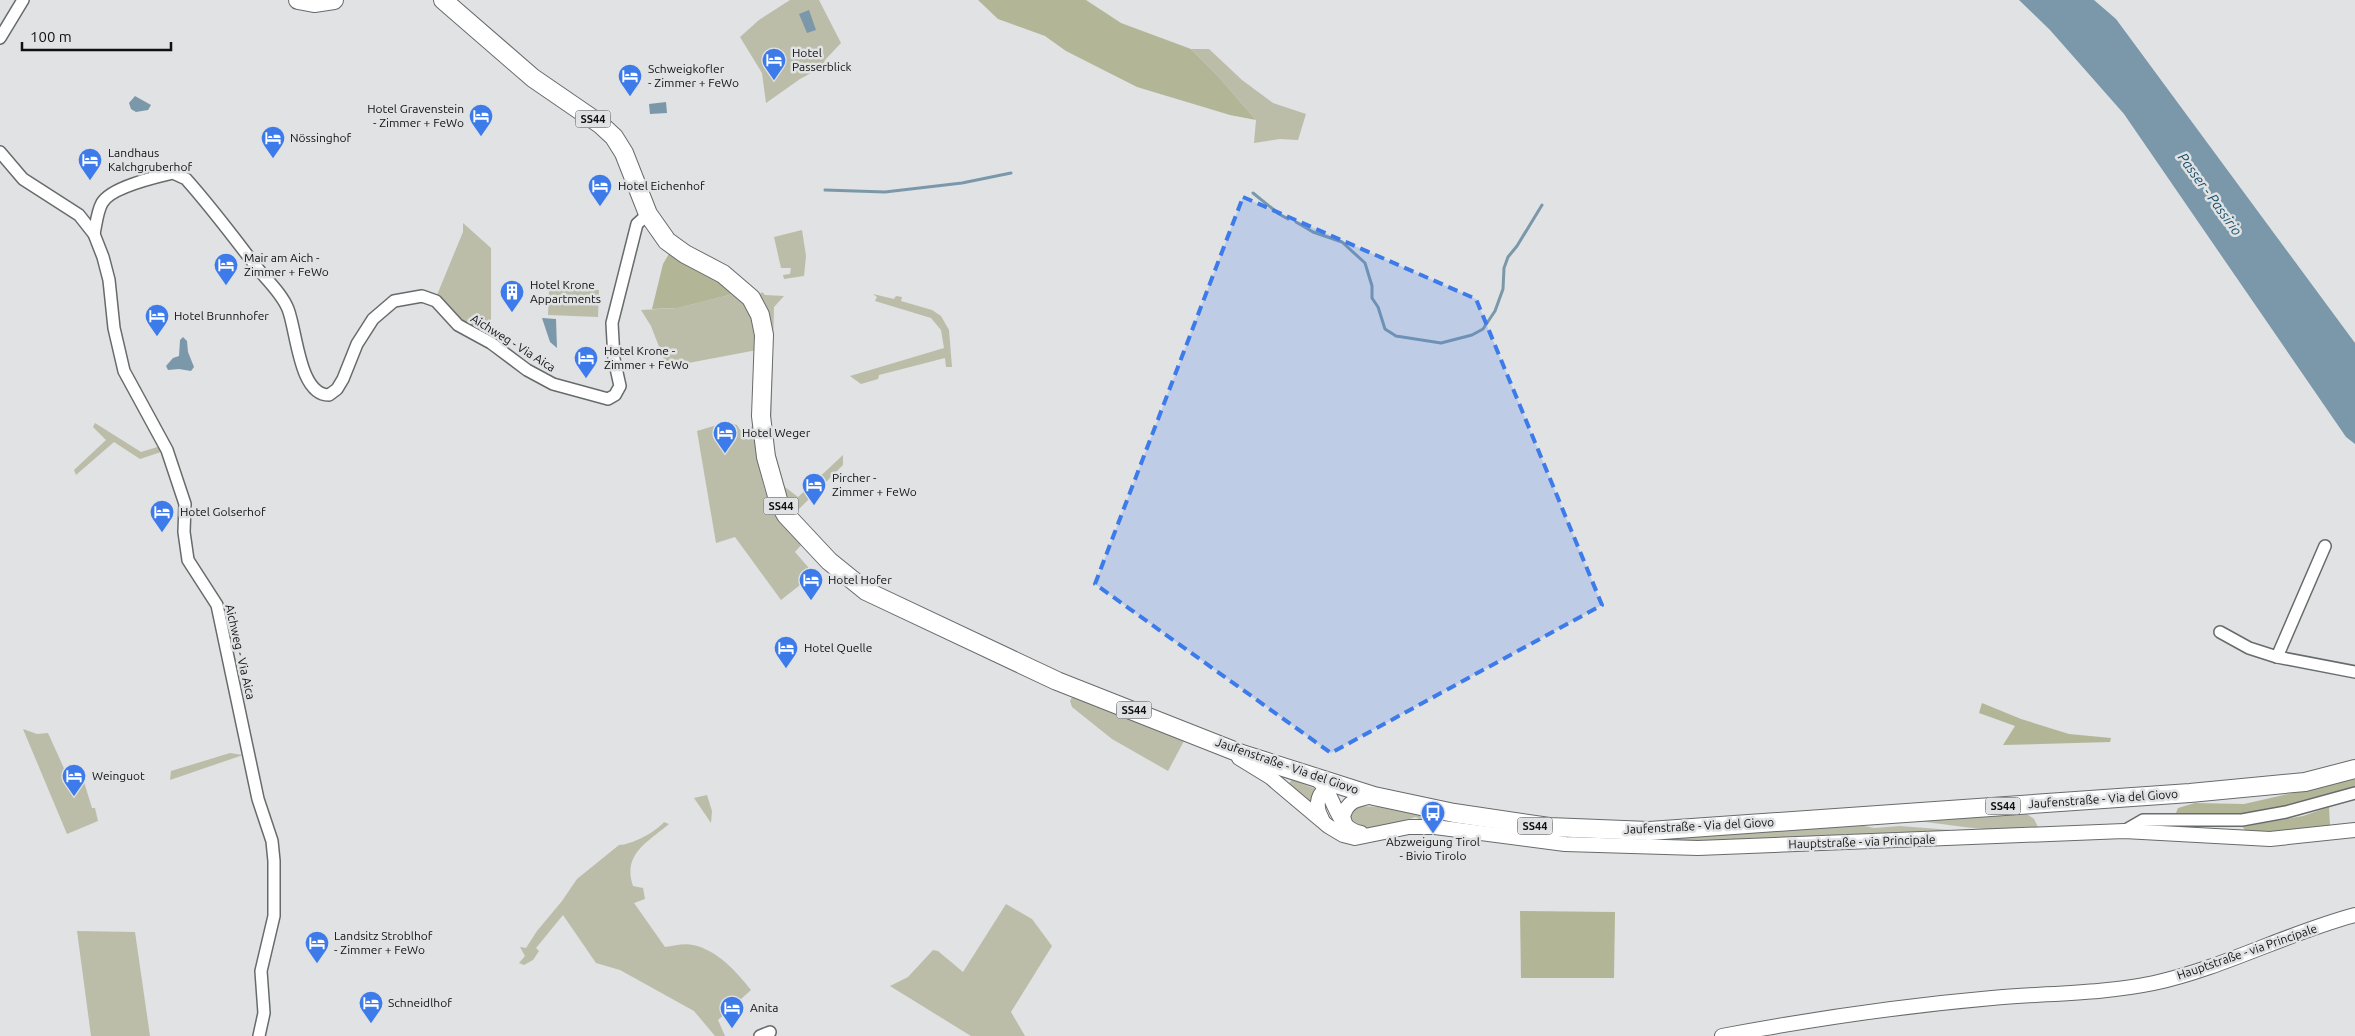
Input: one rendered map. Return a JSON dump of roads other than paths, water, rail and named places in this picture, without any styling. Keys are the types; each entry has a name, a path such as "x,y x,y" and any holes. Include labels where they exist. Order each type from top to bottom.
{"main road":[{"path":"298,0 314,3 334,0"},
{"name":"Jaufenstraße - Via del Giovo","path":"443,0 533,78 600,124 614,137 624,153 648,214 667,241 723,274 751,298 760,315 764,335 761,416 770,476 779,503 786,515 829,561 866,591 1057,681 1242,754 1328,784 1374,796 1515,823 1548,827 1649,831 2190,793 2305,782 2355,769"}],"street":[{"path":"0,38 24,0"},
{"name":"Aichweg - Via Aica","path":"0,152 23,179 79,215 94,234 109,280 114,328 124,370 168,450 185,504 184,532 188,560 217,606 258,799 272,841 274,916 261,971 264,1013 259,1036"},
{"name":"Aichweg - Via Aica","path":"94,234 102,204 106,198 127,186 153,177 173,173 186,180 285,301 292,321 305,376 314,390 323,395 330,395 337,389 356,344 373,319 394,301 422,296 436,301 458,325 491,343 542,379 566,388 608,399 615,395 620,386 611,334 613,317 637,224 648,214"},
{"path":"2277,657 2325,546"},
{"path":"2220,632 2249,648 2277,657 2355,672"},
{"name":"Hauptstraße - via Principale","path":"1194,734 1228,751 1270,777 1328,826 1349,837 1362,838 1409,827 1435,827 1565,844 1698,848 2124,831 2270,839 2355,830"},
{"path":"1328,784 1319,796 1317,804 1321,817 1328,826"},
{"path":"1328,784 1340,818 1346,827 1352,831 1370,835"},
{"path":"2124,831 2143,820 2242,820 2286,812 2355,793"},
{"path":"1346,827 1343,818 1348,805 1354,800 1374,796"},
{"name":"Hauptstraße - via Principale","path":"1722,1036 1868,1011 1991,998 2112,989 2154,983 2230,960 2355,915"}],"water":[{"name":"Passer - Passirio","path":"2019,0 2094,0 2116,19 2355,343 2355,444 2346,437 2124,114 2050,30"},
{"path":"809,10 816,30 807,33 799,14"},
{"path":"135,96 151,105 148,110 136,112 131,109 129,103"},
{"path":"666,102 667,113 650,114 649,104"},
{"path":"542,318 556,319 557,348 550,342"},
{"path":"183,337 187,341 188,352 194,367 191,371 168,370 166,366 173,358 179,356 180,340"}],"waterway":[{"path":"825,190 885,192 962,183 1011,173"},
{"path":"1253,193 1288,219"},
{"path":"1296,222 1313,232 1342,242 1365,263 1372,286 1372,298 1378,307 1385,329 1396,336 1441,343 1472,335 1483,329 1495,311 1503,289 1504,268 1508,257 1517,246 1542,205"}],"place":[{"name":"Hotel Passerblick","path":"774,81"},
{"name":"Schweigkofler - Zimmer + FeWo","path":"630,97"},
{"name":"Hotel Gravenstein - Zimmer + FeWo","path":"481,137"},
{"name":"Nössinghof","path":"273,159"},
{"name":"Landhaus Kalchgruberhof","path":"90,181"},
{"name":"Hotel Eichenhof","path":"600,207"},
{"name":"Mair am Aich - Zimmer + FeWo","path":"226,286"},
{"name":"Hotel Krone Appartments","path":"512,313"},
{"name":"Hotel Brunnhofer","path":"157,337"},
{"name":"Hotel Krone - Zimmer + FeWo","path":"586,379"},
{"name":"Hotel Weger","path":"725,454"},
{"name":"Pircher - Zimmer + FeWo","path":"814,506"},
{"name":"Hotel Golserhof","path":"162,533"},
{"name":"Hotel Hofer","path":"811,601"},
{"name":"Hotel Quelle","path":"786,669"},
{"name":"Weinguot","path":"74,797"},
{"name":"Abzweigung Tirol - Bivio Tirolo","path":"1433,834"},
{"name":"Landsitz Stroblhof - Zimmer + FeWo","path":"317,964"},
{"name":"Schneidlhof","path":"371,1024"},
{"name":"Anita","path":"732,1029"}]}
